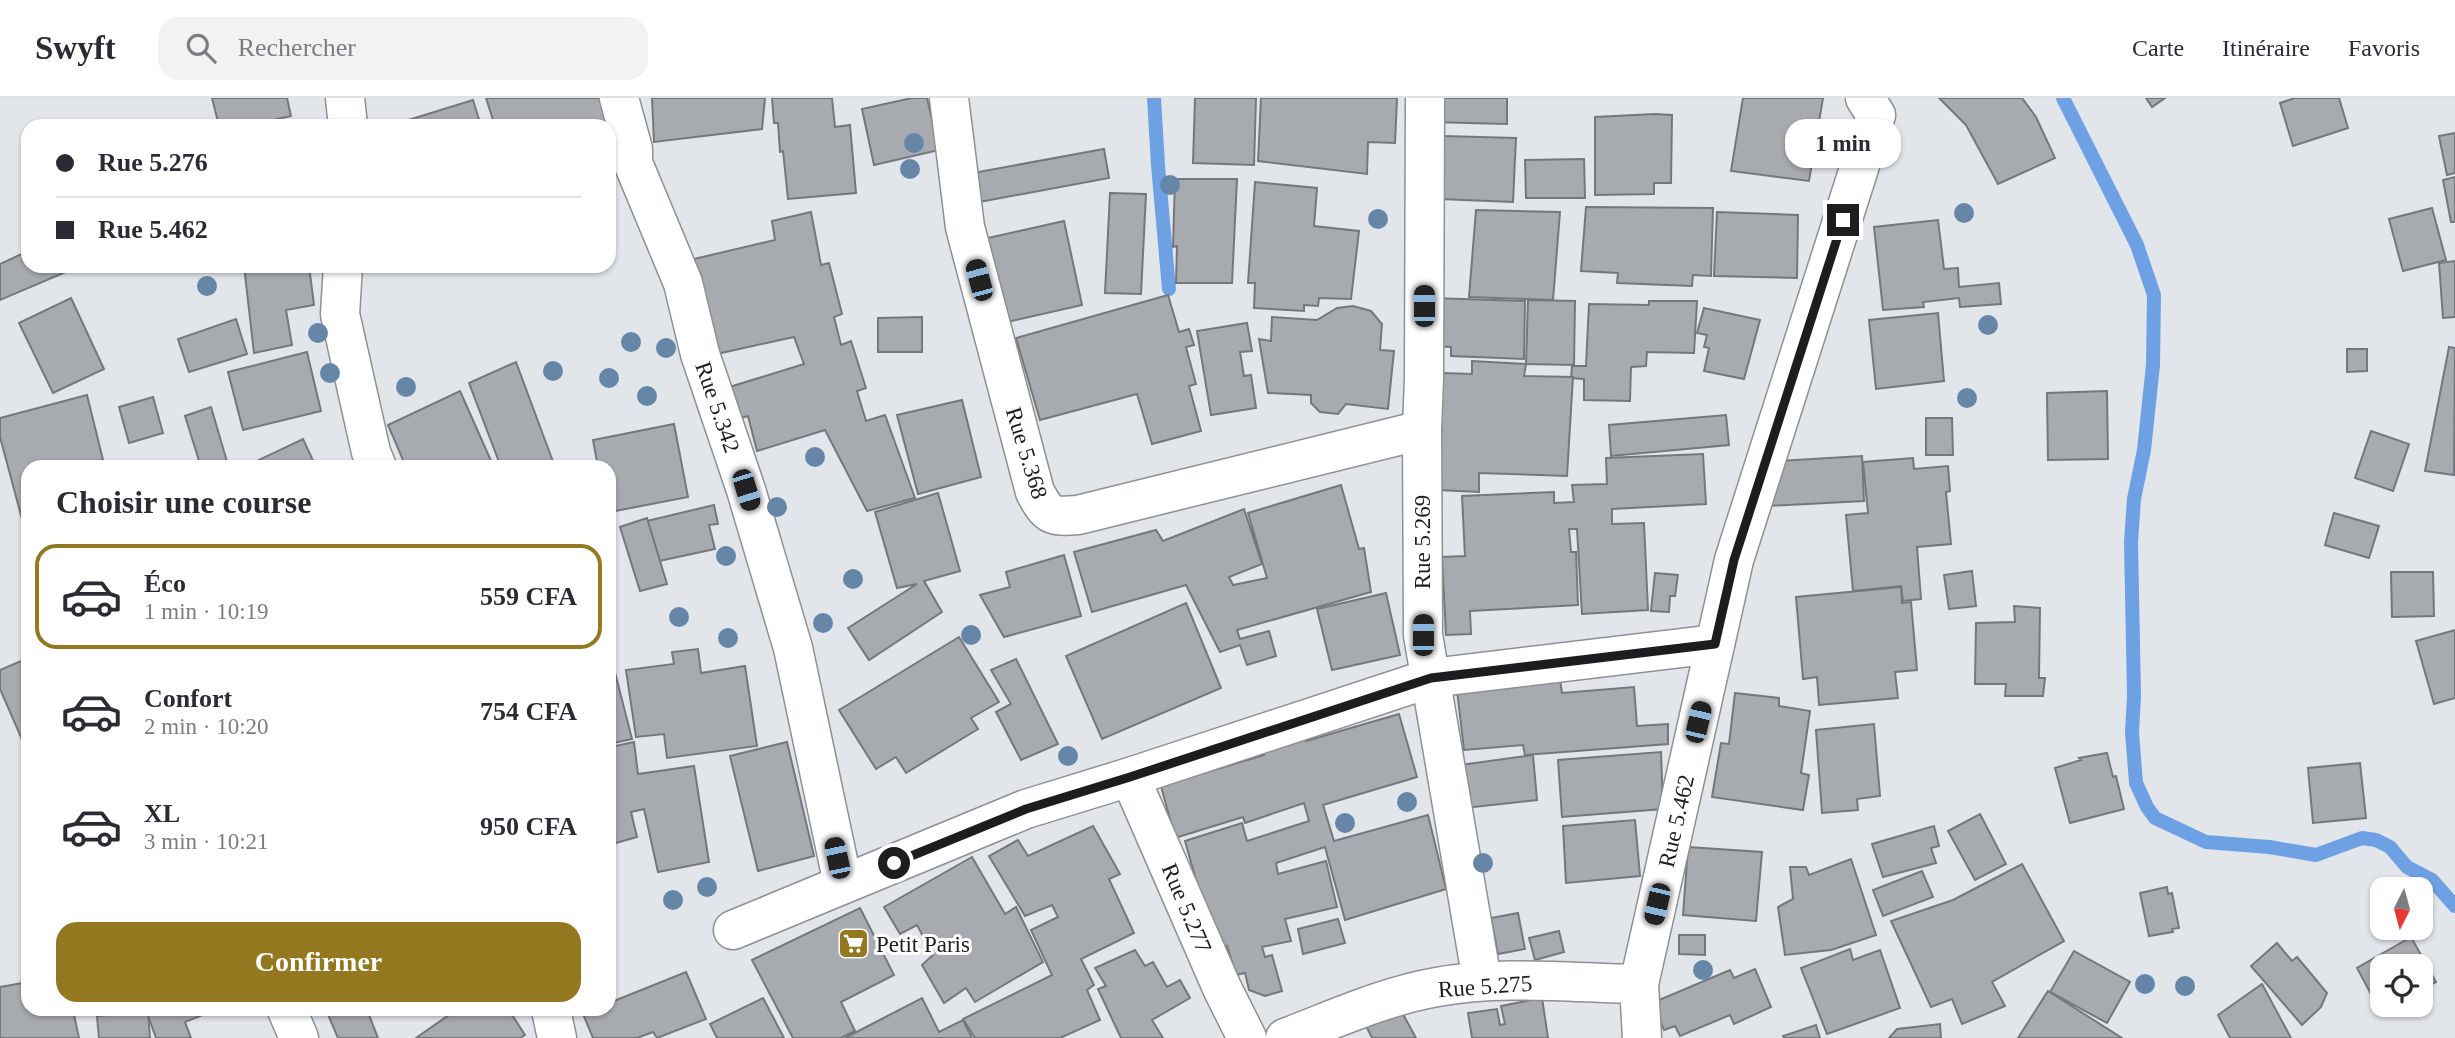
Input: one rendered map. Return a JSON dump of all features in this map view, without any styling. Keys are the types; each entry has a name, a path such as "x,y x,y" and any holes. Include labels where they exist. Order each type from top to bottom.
{"street":[{"path":"345,98 347,119"},
{"name":"Rue 5.342","path":"619,98 633,149 633,163 683,283 700,354 746,490 793,648 843,884"},
{"name":"Rue 5.368","path":"949,98 965,227 1035,492 1045,511 1057,516 1078,515 1422,430"},
{"name":"Rue 5.269","path":"1425,98 1423,635 1482,981"},
{"name":"Rue 5.462","path":"1639,984 1734,560 1877,115 1865,98"},
{"path":"343,273 340,314 374,460"},
{"path":"733,930 1026,809 1431,678 1715,644"},
{"name":"Rue 5.277","path":"1130,777 1222,988 1247,1038"},
{"name":"Rue 5.275","path":"1286,1038 1391,998 1436,987 1482,981 1639,984"},
{"path":"1639,984 1642,1038"},
{"path":"290,1016 299,1038"},
{"path":"552,1016 558,1038"}],"building":[{"path":"212,98 287,98 291,116 278,119 217,119"},
{"path":"486,98 600,98 607,119 493,119"},
{"path":"652,98 765,98 762,129 654,142"},
{"path":"772,98 832,98 835,127 850,125 856,193 788,199 783,151 780,152 778,123 774,123"},
{"path":"912,98 927,98 939,150 874,165 862,109"},
{"path":"1195,98 1256,98 1254,165 1193,163"},
{"path":"1261,98 1397,98 1395,143 1368,142 1367,174 1258,161"},
{"path":"1430,98 1507,98 1507,124 1429,122"},
{"path":"1743,98 1823,98 1809,181 1731,171"},
{"path":"1939,98 2022,98 2036,117 2055,158 1998,184 1966,125"},
{"path":"2146,98 2165,98 2152,107"},
{"path":"2295,98 2339,98 2348,128 2293,146 2280,103"},
{"path":"473,100 479,119 412,119"},
{"path":"1672,115 1671,183 1654,183 1654,194 1595,195 1595,117"},
{"path":"2455,133 2455,173 2447,175 2439,136"},
{"path":"1443,136 1516,138 1513,202 1440,199"},
{"path":"1104,149 1109,178 979,202 973,173"},
{"path":"1584,159 1585,198 1526,198 1525,160"},
{"path":"2455,177 2455,222 2451,222 2443,180"},
{"path":"1175,179 1237,179 1232,283 1176,283 1177,246 1173,247"},
{"path":"1255,182 1317,188 1314,226 1359,231 1351,299 1319,298 1318,306 1304,305 1304,311 1254,308 1255,283 1248,283"},
{"path":"1110,193 1146,194 1141,294 1105,293"},
{"path":"1586,207 1713,208 1711,276 1693,275 1692,286 1617,283 1618,273 1581,271"},
{"path":"2432,208 2446,260 2403,271 2389,219"},
{"path":"1476,210 1560,212 1553,300 1469,297"},
{"path":"811,212 821,265 829,263 842,314 834,317 841,345 851,341 866,388 857,391 866,421 885,415 915,498 867,511 825,430 757,451 748,416 733,420 723,389 804,364 794,337 712,355 694,259 775,240 772,221"},
{"path":"1717,212 1798,215 1797,278 1714,276"},
{"path":"1938,220 1944,269 1958,268 1959,287 1999,283 2001,304 1960,307 1959,298 1923,302 1924,307 1883,310 1874,227"},
{"path":"1064,221 1082,305 998,324 979,240"},
{"path":"21,254 21,273 63,273 0,300 0,264"},
{"path":"2455,261 2455,317 2443,318 2439,263"},
{"path":"245,273 310,273 314,305 286,310 292,345 254,353"},
{"path":"1168,295 1179,332 1189,329 1194,345 1186,347 1196,384 1189,386 1201,431 1152,444 1137,394 1040,420 1016,338"},
{"path":"71,298 104,369 53,393 19,323"},
{"path":"1431,298 1525,301 1524,359 1451,356 1451,347 1431,346"},
{"path":"1528,300 1575,301 1574,365 1526,364"},
{"path":"1649,301 1697,301 1694,353 1647,352 1646,366 1631,367 1630,401 1584,400 1584,379 1571,378 1572,366 1586,366 1589,304 1649,305"},
{"path":"1353,306 1371,311 1382,324 1380,350 1394,351 1388,409 1346,404 1338,414 1320,412 1311,403 1311,395 1268,393 1259,339 1271,341 1272,317 1317,320 1337,308"},
{"path":"1704,308 1760,320 1744,379 1704,371 1709,348 1704,347 1707,335 1697,333"},
{"path":"1938,313 1944,381 1876,389 1869,320"},
{"path":"922,317 922,352 878,352 878,318"},
{"path":"236,319 247,354 189,372 178,339"},
{"path":"1247,323 1252,351 1240,352 1244,376 1251,375 1256,408 1211,415 1197,331"},
{"path":"2449,347 2455,348 2454,475 2425,471"},
{"path":"2347,349 2367,349 2367,371 2347,372"},
{"path":"307,352 321,411 243,430 228,372"},
{"path":"1472,361 1526,364 1524,376 1573,377 1567,476 1479,473 1479,492 1438,490 1443,373 1472,374"},
{"path":"516,362 552,460 498,460 469,383"},
{"path":"460,391 491,460 403,460 388,425"},
{"path":"2107,391 2108,459 2048,460 2047,393"},
{"path":"87,395 103,460 21,460 21,515 0,437 0,418"},
{"path":"153,397 163,433 129,443 119,407"},
{"path":"962,400 981,477 918,494 897,415"},
{"path":"211,407 227,460 199,460 185,416"},
{"path":"1726,415 1729,445 1611,456 1609,425"},
{"path":"1926,418 1952,418 1953,455 1926,455"},
{"path":"674,424 688,497 616,511 616,460 597,460 593,440"},
{"path":"2371,431 2409,444 2393,491 2355,478"},
{"path":"303,439 313,460 259,460"},
{"path":"1703,454 1706,504 1612,509 1612,524 1644,523 1648,610 1582,614 1577,529 1569,529 1571,552 1576,552 1578,605 1470,611 1471,634 1446,635 1442,557 1465,556 1462,496 1554,492 1554,503 1574,502 1572,485 1607,484 1606,458"},
{"path":"1862,456 1864,501 1766,506 1777,461"},
{"path":"1913,458 1914,469 1948,466 1950,491 1946,492 1951,544 1917,547 1921,599 1903,601 1901,586 1853,591 1846,515 1868,513 1863,462"},
{"path":"1341,485 1359,549 1364,548 1371,592 1237,630 1240,639 1269,631 1276,656 1247,665 1240,645 1220,652 1186,585 1092,612 1074,552 1156,530 1163,541 1244,509 1262,564 1229,577 1233,585 1267,578 1248,513"},
{"path":"938,493 960,571 924,581 942,612 869,660 848,628 917,584 897,588 875,512"},
{"path":"714,505 718,524 709,525 715,549 659,561 647,521"},
{"path":"2334,513 2379,526 2369,558 2325,545"},
{"path":"647,518 667,584 640,591 620,527"},
{"path":"1064,555 1081,616 1004,637 980,595 1010,587 1006,572"},
{"path":"1972,571 1976,606 1949,609 1944,575"},
{"path":"2391,572 2433,572 2434,616 2392,617"},
{"path":"1655,573 1678,575 1675,596 1670,596 1669,612 1651,611"},
{"path":"1901,587 1902,603 1911,602 1917,670 1895,672 1898,698 1819,705 1817,677 1803,679 1796,597"},
{"path":"1386,593 1400,655 1332,670 1317,609"},
{"path":"1186,603 1221,688 1102,739 1066,656"},
{"path":"2014,606 2040,608 2039,678 2045,678 2043,696 2005,696 2006,684 1975,684 1976,623 2015,622"},
{"path":"2455,630 2455,698 2434,704 2416,641"},
{"path":"959,637 999,702 971,718 978,729 906,773 896,757 876,769 839,710"},
{"path":"698,649 701,673 745,666 757,746 667,758 664,734 636,737 626,670 674,664 672,652"},
{"path":"1016,659 1058,744 1021,760 996,712 1011,704 991,670"},
{"path":"21,661 21,737 0,689 0,670"},
{"path":"1558,666 1562,693 1634,687 1637,726 1668,724 1668,744 1525,755 1523,745 1464,750 1457,690"},
{"path":"616,676 632,739 616,742"},
{"path":"1735,693 1779,698 1779,706 1810,711 1801,773 1809,775 1803,810 1712,797 1721,743 1729,744"},
{"path":"1399,714 1417,777 1323,805 1334,841 1428,815 1446,889 1345,920 1325,847 1276,863 1278,874 1326,861 1337,907 1285,919 1291,941 1262,947 1265,957 1272,955 1282,991 1265,996 1249,990 1245,973 1236,975 1227,946 1216,951 1185,841 1242,823 1247,841 1309,821 1304,803 1245,823 1243,817 1175,838 1161,786 1264,755 1263,747 1304,737 1306,741"},
{"path":"1874,724 1880,796 1857,799 1858,810 1822,813 1816,730"},
{"path":"634,742 638,774 694,766 709,862 658,872 644,809 631,812 637,837 616,843 616,746"},
{"path":"787,742 814,856 758,871 730,756"},
{"path":"1661,752 1663,809 1562,817 1558,760"},
{"path":"2107,753 2124,809 2070,823 2055,768 2081,760 2079,758"},
{"path":"1533,755 1537,800 1465,808 1460,765"},
{"path":"2360,763 2366,818 2313,823 2308,768"},
{"path":"1980,814 2006,864 1975,880 1948,831"},
{"path":"1635,820 1640,876 1566,883 1563,826"},
{"path":"1093,826 1120,874 1109,879 1134,933 1081,959 1094,985 1087,990 1100,1020 1060,1038 975,1038 963,1019 1052,975 1031,930 1058,917 1052,905 1025,916 989,856 1018,840 1028,856"},
{"path":"1934,826 1939,846 1931,848 1936,863 1883,877 1872,844"},
{"path":"1688,847 1762,852 1756,921 1683,915"},
{"path":"972,857 1005,914 1016,907 1043,962 975,1002 966,988 944,1003 922,965 933,955 917,925 900,934 884,907"},
{"path":"1851,859 1876,935 1831,950 1785,955 1778,907 1793,899 1790,867 1806,867 1809,875"},
{"path":"2022,864 2064,941 1992,982 2005,1006 1962,1024 1952,999 1931,1007 1891,921 1953,900"},
{"path":"1922,871 1933,897 1883,916 1873,890"},
{"path":"2167,887 2168,894 2172,893 2179,928 2172,929 2173,932 2149,936 2140,893"},
{"path":"860,908 894,975 841,1002 855,1031 841,1038 793,1038 752,960"},
{"path":"1518,913 1525,949 1498,954 1491,918"},
{"path":"1338,919 1345,943 1303,954 1298,929"},
{"path":"1559,931 1564,952 1535,960 1529,938"},
{"path":"1679,935 1705,935 1705,955 1679,954"},
{"path":"2406,940 2413,940 2420,954 2381,954"},
{"path":"2277,943 2292,961 2297,957 2327,993 2321,1007 2302,1025 2251,966"},
{"path":"1850,949 1853,960 1880,950 1900,1008 1827,1034 1801,968"},
{"path":"1135,950 1145,966 1153,962 1167,987 1180,980 1190,998 1152,1020 1163,1038 1121,1038 1098,989 1106,986 1095,968"},
{"path":"2074,951 2130,982 2107,1023 2050,992"},
{"path":"2370,961 2370,992 2357,968"},
{"path":"1755,969 1771,1007 1734,1024 1730,1015 1680,1036 1675,1026 1664,1030 1652,1003 1730,970 1734,978"},
{"path":"686,972 706,1019 657,1038 653,1032 637,1038 593,1038 584,1016 616,1016 616,1000"},
{"path":"21,983 21,1016 74,1016 79,1038 0,1038 0,987"},
{"path":"2262,984 2291,1038 2230,1038 2218,1015"},
{"path":"2048,991 2122,1038 2018,1038"},
{"path":"763,998 784,1038 717,1038 710,1024"},
{"path":"922,998 939,1032 963,1020 972,1038 845,1038"},
{"path":"1542,998 1548,1038 1472,1038 1468,1013 1497,1009 1500,1025 1505,1024 1501,1006"},
{"path":"1398,1005 1416,1038 1372,1038 1364,1022"},
{"path":"97,1016 148,1016 150,1038 99,1038"},
{"path":"148,1016 200,1016 185,1022 191,1038 156,1038"},
{"path":"329,1016 369,1016 378,1038 338,1038"},
{"path":"447,1016 513,1016 525,1035 520,1038 416,1038"},
{"path":"1940,1024 1941,1038 1889,1038 1897,1029"},
{"path":"1816,1025 1820,1038 1783,1036"}],"waterway":[{"path":"1154,98 1169,289"},
{"path":"2063,98 2137,245 2154,295 2153,365 2144,450 2134,499 2131,542 2134,696 2132,732 2136,783 2147,807 2155,818 2206,842 2269,847 2316,855 2362,838 2376,840 2390,847 2407,867 2432,880 2455,906"}],"place":[{"name":"Petit Paris","path":"853,944"}],"route":[{"path":"894,863 1026,809 1431,678 1715,644 1734,560 1843,220"}]}
